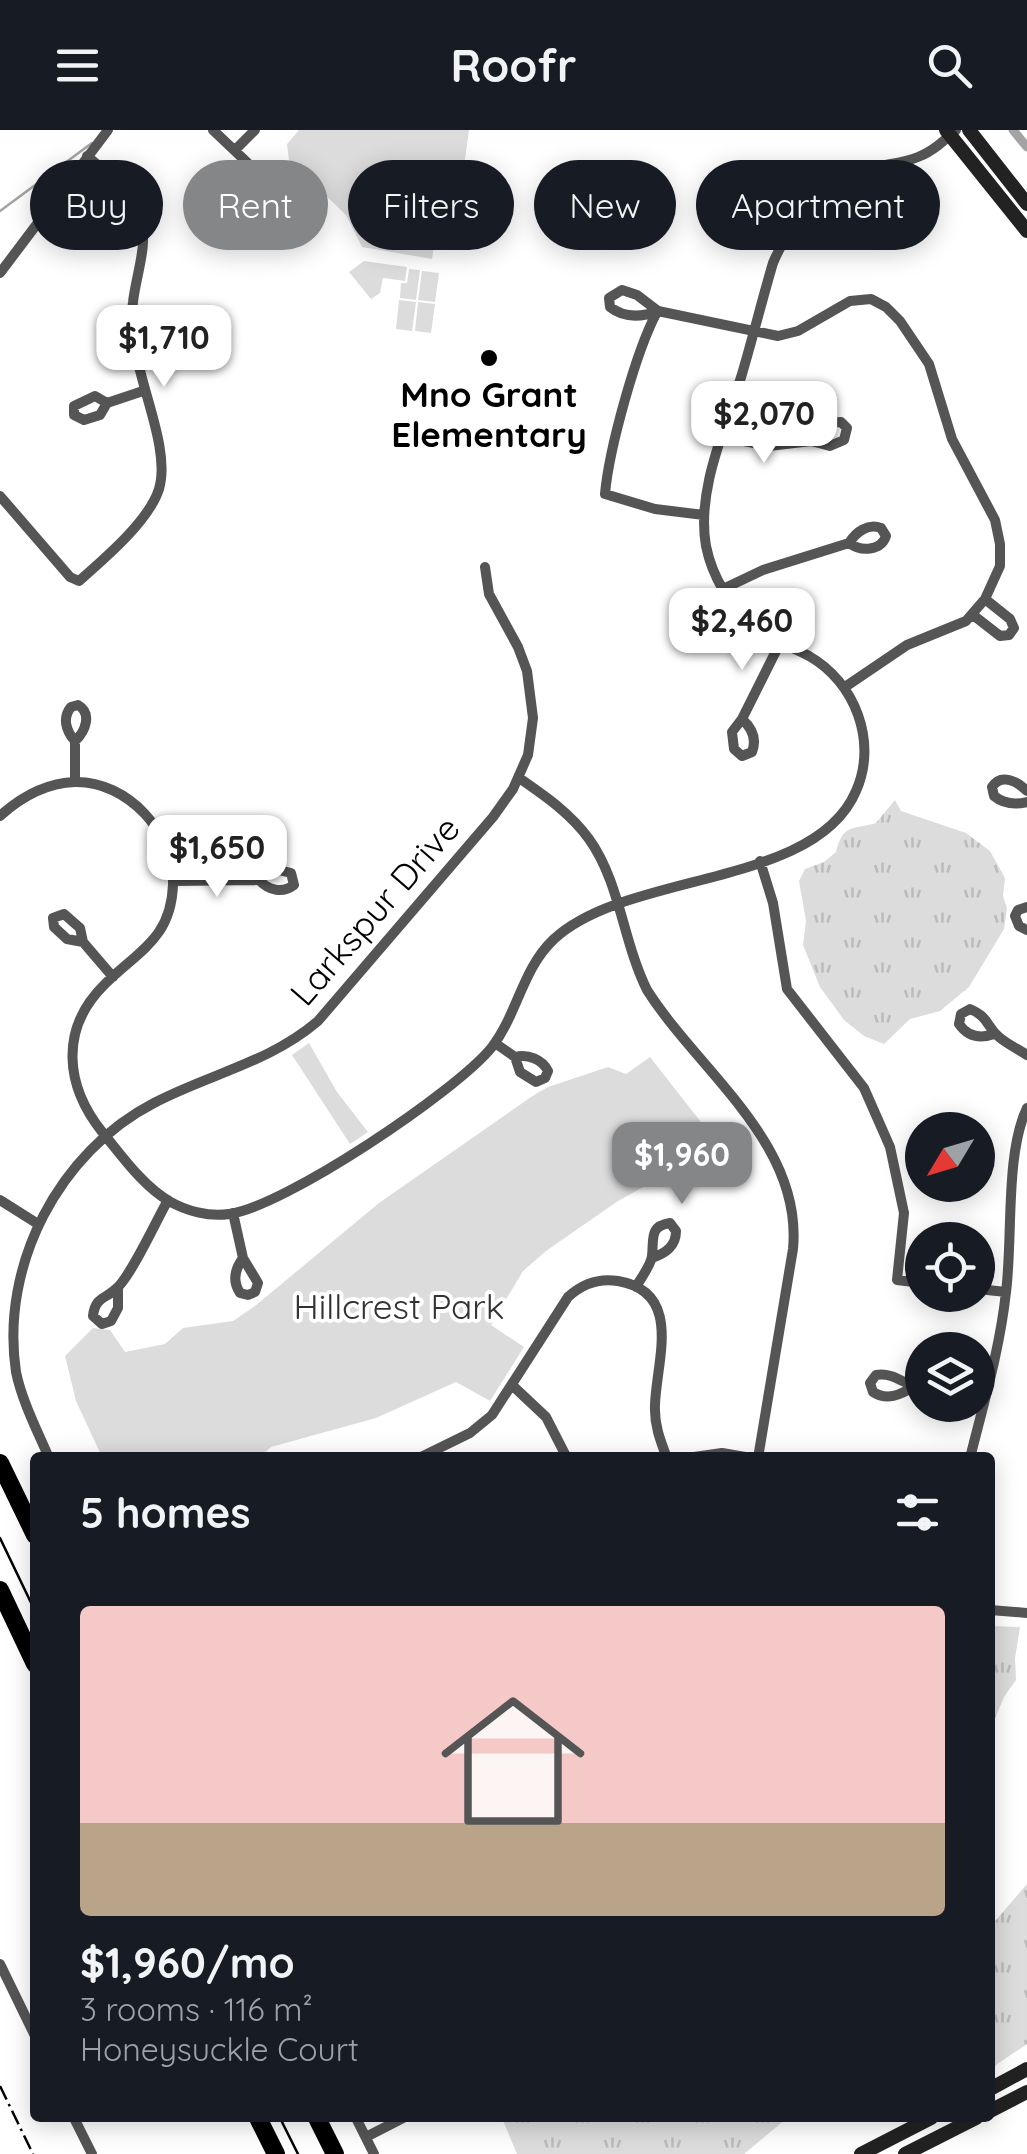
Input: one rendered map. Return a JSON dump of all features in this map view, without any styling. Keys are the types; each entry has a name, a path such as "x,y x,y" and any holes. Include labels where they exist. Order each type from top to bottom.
{"highway":[{"path":"0,1463 30,1525"},
{"path":"0,1590 30,1653"},
{"path":"259,2122 273,2154"},
{"path":"319,2122 335,2154"}],"main road":[{"path":"968,130 1027,204"},
{"path":"951,132 1027,231"},
{"path":"995,2086 1027,2069"},
{"path":"995,2108 1027,2092"},
{"path":"861,2154 923,2122"},
{"path":"906,2154 968,2122"}],"street":[{"path":"0,273 108,130"},
{"path":"213,130 246,160"},
{"path":"236,150 255,130"},
{"path":"0,816 13,804 42,789 75,782 116,792 141,810 167,848 174,881 168,915 156,938 84,1010 70,1057 78,1094 105,1136 150,1186 168,1200 203,1213 234,1213 264,1202 346,1158 464,1074 495,1042 527,973 547,946 568,927 616,906 804,846 826,832 854,796 862,773 864,742 858,714 845,688 820,664 780,643 744,617 723,589 707,552 704,514 778,253 809,208 854,175 917,157 951,132"},
{"path":"0,496 70,577 80,581 147,511 158,490 162,463 134,342 132,306 142,250 141,218 121,184 87,156"},
{"path":"704,514 654,509 606,494 615,442 646,334 658,311 778,336 792,334 862,298 882,303 900,321 930,364 952,439 995,520 1000,566 985,600 973,615 948,630 907,645 845,688"},
{"path":"107,403 143,391"},
{"path":"723,437 768,446 807,441"},
{"path":"723,589 763,570 849,543"},
{"name":"Larkspur Drive","path":"47,1452 20,1388 14,1318 20,1274 38,1224 74,1167 105,1136 151,1104 253,1063 311,1028 493,818 519,778 531,735 531,691 521,653 489,594 485,567"},
{"path":"973,615 1000,636 1010,634 1012,622 985,600"},
{"path":"742,719 780,643"},
{"path":"75,782 76,740"},
{"path":"519,778 562,809 586,836 602,864 648,990 762,1137 789,1189 794,1214 793,1249 755,1452"},
{"path":"1027,790 1005,779 997,780 992,787 994,796 1004,802 1027,802"},
{"path":"760,861 775,914 787,989 864,1088 878,1114 896,1167 904,1211 897,1280 905,1281"},
{"path":"174,881 259,880"},
{"path":"1027,907 1015,916 1016,924 1027,930"},
{"path":"83,942 113,977"},
{"path":"994,1034 1027,1055"},
{"path":"495,1042 515,1057"},
{"path":"995,1356 1006,1292 1016,1145 1027,1108"},
{"path":"0,1200 38,1224"},
{"path":"118,1288 168,1200"},
{"path":"234,1213 242,1258"},
{"path":"636,1287 652,1258"},
{"path":"431,1452 477,1428 498,1408 572,1292 604,1280 636,1287 649,1299 662,1322 655,1408 665,1452"},
{"path":"995,1291 1006,1292"},
{"path":"513,1386 546,1417 565,1452"},
{"path":"971,1452 977,1422"},
{"path":"995,1611 1027,1614"},
{"path":"0,1964 30,2026"},
{"path":"76,2122 92,2154"},
{"path":"358,2122 374,2154"},
{"path":"366,2137 395,2122"}],"green space":[{"path":"299,130 469,130 465,160 348,160 348,219 328,198 328,160 289,160 287,144"},
{"path":"380,250 433,250 432,259"},
{"path":"364,261 407,267 405,281 383,278 380,293 371,299 349,272"},
{"path":"409,269 420,270 416,300 400,298 401,283 407,283"},
{"path":"422,271 439,273 435,302 418,300"},
{"path":"399,300 416,302 412,331 396,329"},
{"path":"418,302 435,304 431,333 415,331"},
{"path":"895,800 901,811 966,833 990,851 1005,878 1003,896 1007,908 1004,929 969,987 940,1011 910,1019 884,1044 864,1036 844,1020 820,987 803,945 806,921 799,881 805,869 836,852 846,832 876,823"},
{"path":"309,1043 337,1092 368,1132 350,1144 292,1055"},
{"name":"Hillcrest Park","path":"650,1057 715,1140 690,1161 618,1201 523,1271 491,1325 524,1347 490,1401 456,1382 376,1418 271,1447 266,1452 100,1452 76,1401 65,1356 93,1328 110,1330 125,1352 165,1344 183,1328 233,1321 379,1203 534,1095 608,1067 626,1074"},
{"path":"995,1626 1020,1627 1016,1680 995,1718"},
{"path":"1027,1884 1027,2044 995,2066 995,1921"},
{"path":"504,2122 782,2122 744,2154 517,2154"}],"waterway":[{"path":"1013,130 1027,147"},
{"path":"0,211 92,143"}],"tram line":[{"path":"0,1538 30,1601"},
{"path":"282,2122 298,2154"}],"railway":[{"path":"0,2086 33,2154"}],"place":[{"name":"Mno Grant Elementary","path":"489,358"}]}
